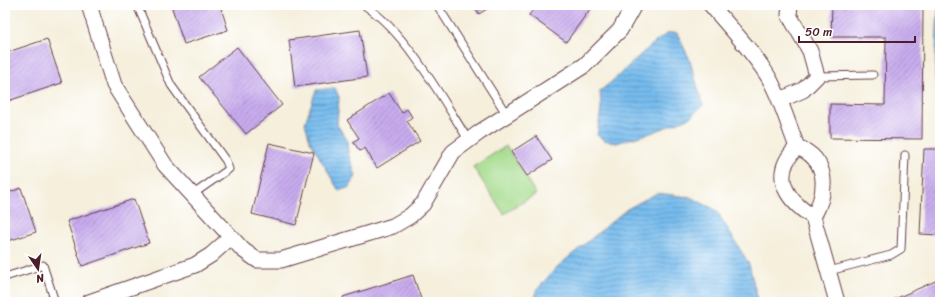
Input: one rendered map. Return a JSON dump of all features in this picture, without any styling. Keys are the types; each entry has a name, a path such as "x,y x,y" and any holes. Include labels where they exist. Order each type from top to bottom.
{"street":[{"path":"89,5 114,85 165,165 243,250 257,260 281,260 393,226 410,216 423,204 453,152 506,115 585,65 620,30 634,5"},
{"path":"711,5 754,56 769,79 780,100 797,147"},
{"path":"780,100 803,90 817,76 810,51 789,15 790,5"},
{"path":"797,147 785,162 782,173 784,185 790,198 813,217 837,302"},
{"path":"797,147 806,150 815,159 820,168 824,182 818,207 813,217"},
{"path":"89,302 195,265 211,255 231,237"}],"lane":[{"path":"137,5 171,85 226,161 229,169 192,195"},
{"path":"364,5 376,13 414,56 469,140"},
{"path":"437,5 506,115"},
{"path":"817,76 873,74"},
{"path":"829,271 882,257 901,249 905,155"},
{"path":"5,277 43,265 55,302"}],"green space":[{"path":"506,146 536,194 504,214 473,167"}],"water":[{"path":"940,7 940,115 935,76 938,8"},
{"path":"668,33 677,33 689,58 703,105 689,118 651,133 616,143 604,140 597,135 601,109 600,91 650,46"},
{"path":"335,88 339,97 337,125 347,139 348,153 356,176 350,187 339,191 310,141 305,123 316,90"},
{"path":"657,193 690,197 716,210 749,264 758,302 536,302 536,291 557,267 627,209"}],"building":[{"path":"171,5 220,5 228,30 184,44"},
{"path":"474,5 493,5 479,14"},
{"path":"537,5 593,5 566,42 529,15"},
{"path":"832,5 923,6 922,139 830,138 830,104 885,105 886,37 831,37"},
{"path":"360,30 367,77 295,87 289,40"},
{"path":"47,39 62,83 5,102 5,53"},
{"path":"237,47 282,105 246,134 199,77"},
{"path":"389,93 402,113 407,109 412,117 407,121 420,141 377,168 365,148 360,151 353,142 359,138 347,120"},
{"path":"536,136 552,160 527,176 511,152"},
{"path":"269,143 314,153 296,225 252,214"},
{"path":"924,149 940,149 939,235 920,234"},
{"path":"21,188 36,232 5,242 5,194"},
{"path":"134,199 149,243 82,266 67,221"},
{"path":"413,275 422,302 344,302 343,297"},
{"path":"940,279 940,302 888,302"}]}
